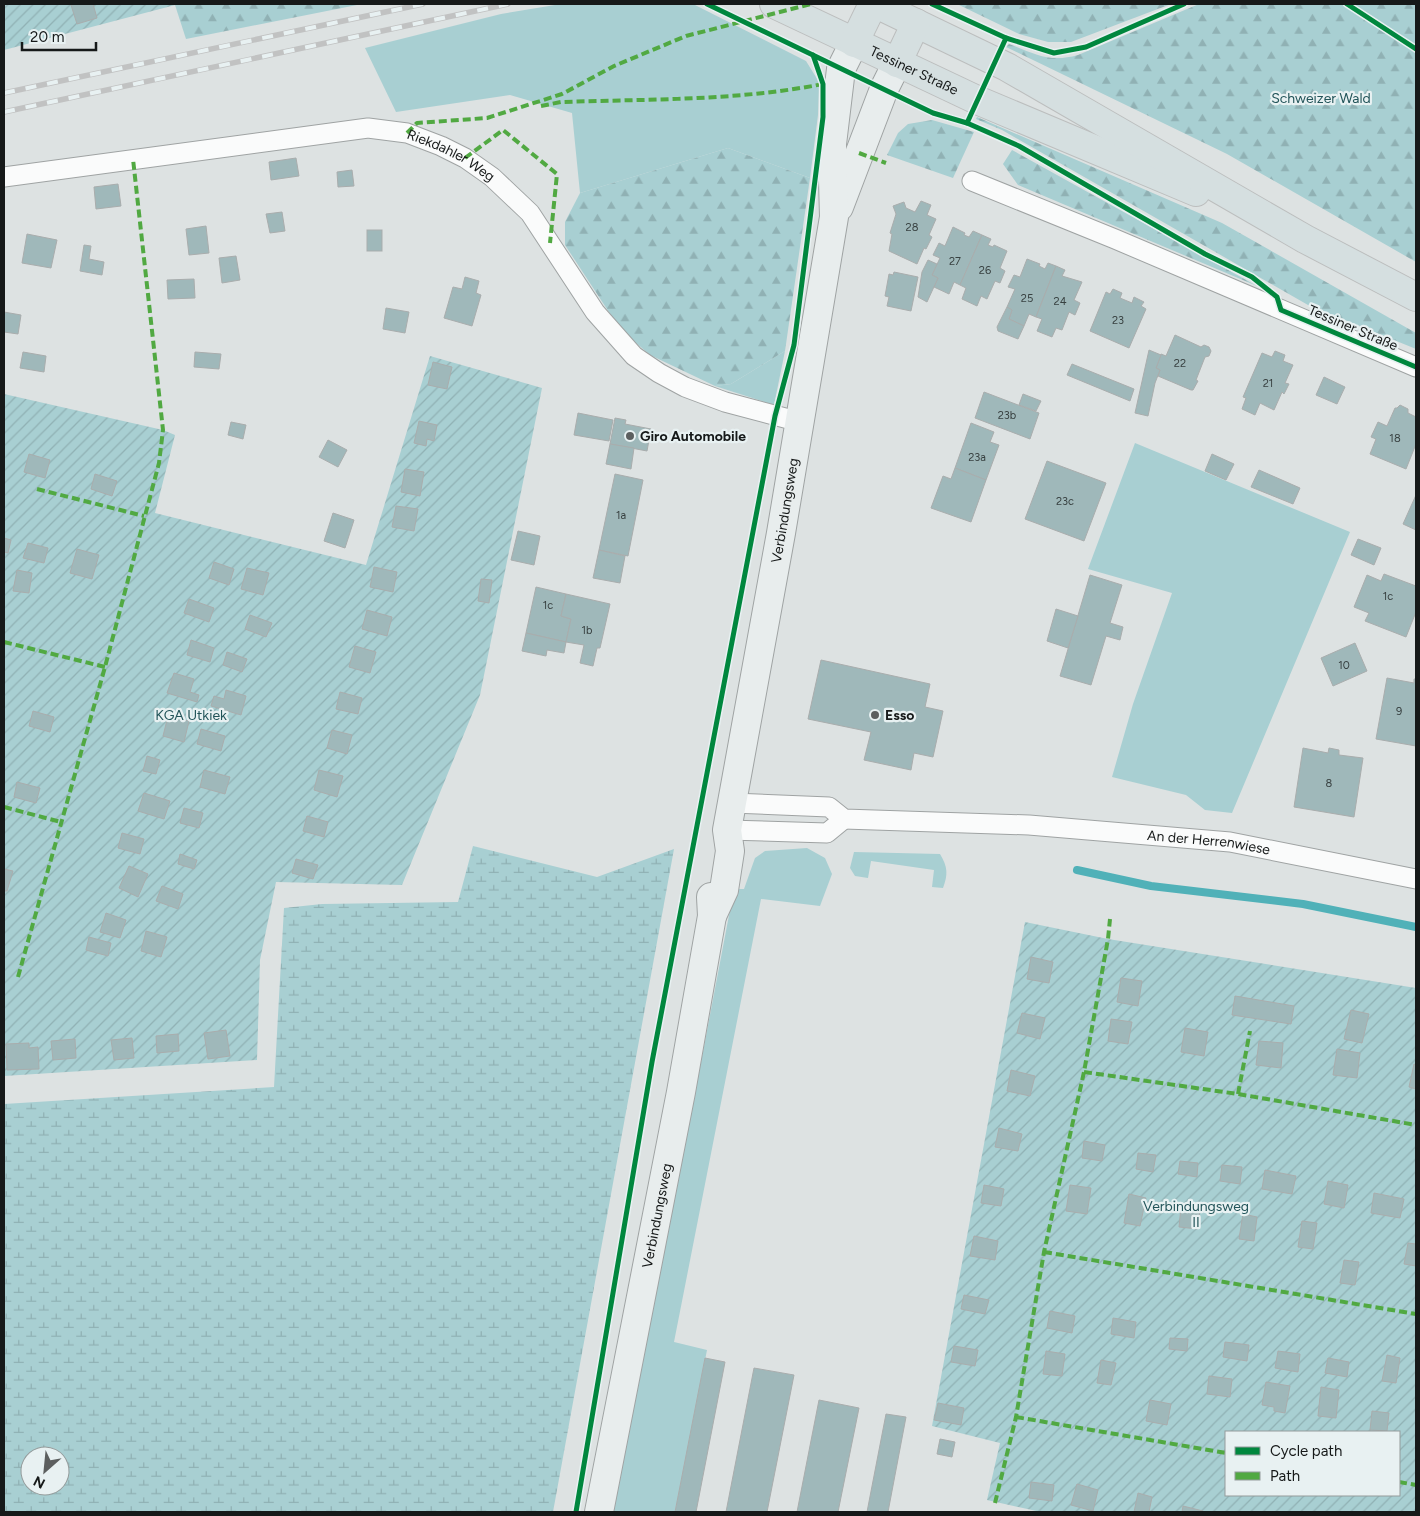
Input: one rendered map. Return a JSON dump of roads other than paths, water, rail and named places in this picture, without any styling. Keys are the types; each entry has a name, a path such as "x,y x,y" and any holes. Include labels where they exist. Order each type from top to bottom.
{"main road":[{"name":"Tessiner Straße","path":"874,4 1007,67 1305,238 1416,297"},
{"path":"854,43 874,4"},
{"name":"Tessiner Straße","path":"784,9 985,104 1305,238"},
{"path":"897,63 916,23"},
{"name":"Verbindungsweg","path":"599,1512 681,1092 712,916 724,890 730,851 727,830 800,422 834,217 832,144 841,69 854,43"},
{"name":"Verbindungsweg","path":"834,217 884,89 897,63"}],"street":[{"name":"Riekdahler Weg","path":"4,177 368,128 407,134 441,146 465,158 492,177 514,197 530,213 595,312 634,356 659,374 685,387 725,402 800,422"},
{"name":"Tessiner Straße","path":"972,181 1115,239 1416,367"},
{"path":"727,830 827,833 844,819 829,807 732,803"},
{"name":"An der Herrenwiese","path":"844,819 1000,823 1230,842 1416,879"}],"waterway":[{"path":"1077,870 1151,886 1303,904 1416,927"}],"railway":[{"path":"4,93 423,4"},
{"path":"4,112 508,4"}],"place":[{"name":"Giro Automobile","path":"630,436"},
{"name":"Esso","path":"875,715"}],"park label":[{"name":"Schweizer Wald","path":"1321,98"},
{"name":"KGA Utkiek","path":"191,715"},
{"name":"Verbindungsweg II","path":"1196,1214"}]}
